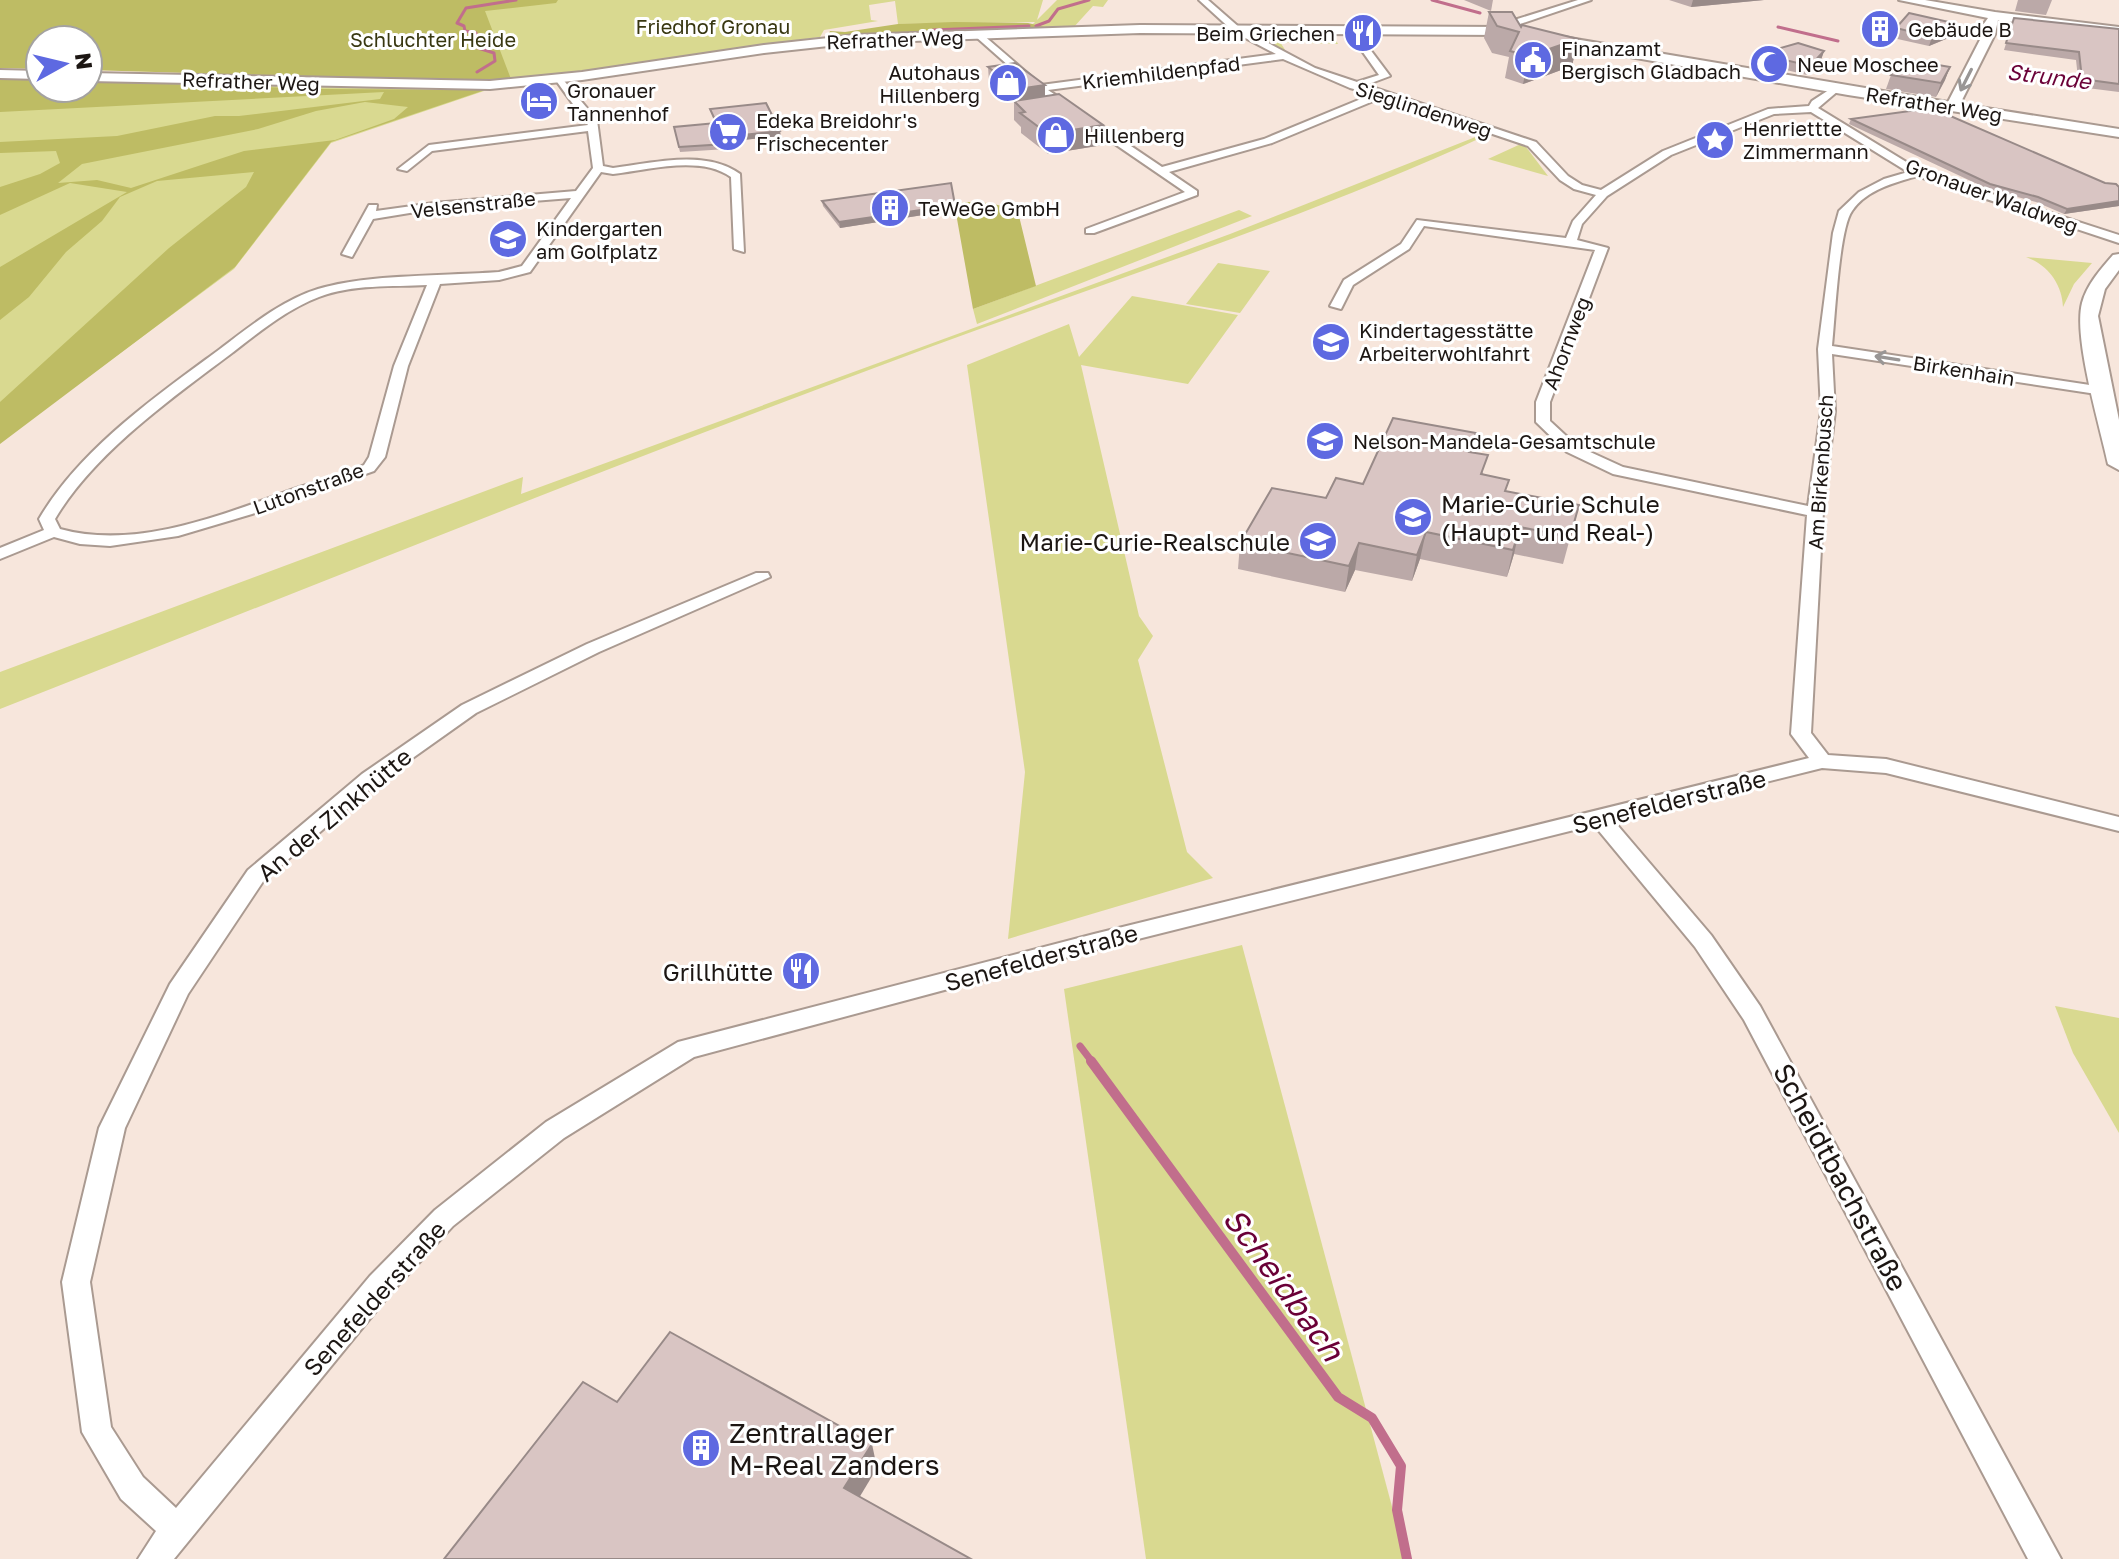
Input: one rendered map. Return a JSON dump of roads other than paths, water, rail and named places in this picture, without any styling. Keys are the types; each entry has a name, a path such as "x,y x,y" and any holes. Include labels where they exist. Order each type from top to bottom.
{"main road":[{"path":"1906,0 1992,20 2119,31"},
{"path":"1952,107 1990,31 1992,20"},
{"name":"Refrather Weg","path":"104,77 464,86 560,79 820,41 1140,29 1514,32 1835,89 2119,133"},
{"path":"0,74 24,75"},
{"path":"2119,259 2097,287 2087,330 2119,464"}],"street":[{"name":"Sieglindenweg","path":"1203,0 1237,30 1283,56 1353,86 1532,144 1564,178 1578,187 1603,194"},
{"path":"1514,32 1510,28 1514,23 1587,0"},
{"path":"979,36 1039,88 1193,193 1090,231"},
{"path":"1353,86 1385,76 1357,38"},
{"name":"Kriemhildenpfad","path":"1039,88 1283,56"},
{"path":"0,554 53,532 47,519 51,509 87,468 217,357 303,299 329,289 523,271 598,168 595,127 587,111 560,79"},
{"path":"1570,242 1577,223 1603,194 1667,153 1772,111 1813,109 1815,103 1835,89"},
{"path":"1161,171 1268,141 1379,95"},
{"name":"Gronauer Waldweg","path":"1813,109 1917,173 2119,239"},
{"path":"403,169 429,148 595,127"},
{"path":"598,168 608,171 706,164 728,169 736,176 740,249"},
{"name":"Am Birkenbusch","path":"1822,761 1801,734 1815,512 1828,411 1825,349 1839,233 1845,211 1863,194 1888,181 1917,173"},
{"name":"Velsenstraße","path":"348,254 371,211 578,194"},
{"name":"Ahornweg","path":"1336,306 1348,283 1405,246 1421,222 1602,248 1543,402 1543,422 1555,436 1593,460 1637,477 1815,512"},
{"name":"Lutonstraße","path":"53,532 81,541 142,537 244,512 369,468 377,457 415,320 436,279"},
{"name":"Birkenhain","path":"1825,349 2103,391"},
{"name":"An der Zinkhütte","path":"178,1530 132,1488 97,1432 76,1282 112,1128 178,990 256,875 369,779 469,709 593,648 762,577"},
{"name":"Senefelderstraße","path":"154,1559 380,1285 444,1218 555,1130 687,1049 1094,942 1822,761 1886,766 2119,824"},
{"name":"Scheidtbachstraße","path":"1600,818 1703,941 1752,1013 2045,1559"}],"waterway":[{"path":"477,72 495,61 494,53 478,48 482,41 476,38 476,33 465,31 464,26 457,23 466,8 516,0"},
{"path":"1036,26 1049,21 1058,9 1089,0"},
{"name":"Strunde","path":"1432,0 1480,13"},
{"path":"933,30 1029,26"},
{"name":"Strunde","path":"1778,27 1838,41"},
{"name":"Scheidbach","path":"1080,1046 1093,1063"},
{"name":"Scheidbach","path":"1091,1061 1338,1397 1372,1418 1401,1466 1397,1510 1407,1559"}],"place":[{"name":"Gebäude B","path":"1880,29"},
{"name":"Beim Griechen","path":"1363,33"},
{"name":"Finanzamt Bergisch Gladbach","path":"1533,60"},
{"name":"Neue Moschee","path":"1769,64"},
{"name":"Autohaus Hillenberg","path":"1008,83"},
{"name":"Gronauer Tannenhof","path":"539,101"},
{"name":"Edeka Breidohr's Frischecenter","path":"728,132"},
{"name":"Hillenberg","path":"1056,135"},
{"name":"Henriettte Zimmermann","path":"1715,140"},
{"name":"TeWeGe GmbH","path":"890,208"},
{"name":"Kindergarten am Golfplatz","path":"508,239"},
{"name":"Kindertagesstätte Arbeiterwohlfahrt","path":"1331,342"},
{"name":"Nelson-Mandela-Gesamtschule","path":"1325,441"},
{"name":"Marie-Curie Schule (Haupt- und Real-)","path":"1413,517"},
{"name":"Marie-Curie-Realschule","path":"1318,541"},
{"name":"Grillhütte","path":"801,971"},
{"name":"Zentrallager M-Real Zanders","path":"701,1448"}],"park label":[{"name":"Friedhof Gronau","path":"713,26"},
{"name":"Schluchter Heide","path":"433,39"}]}
